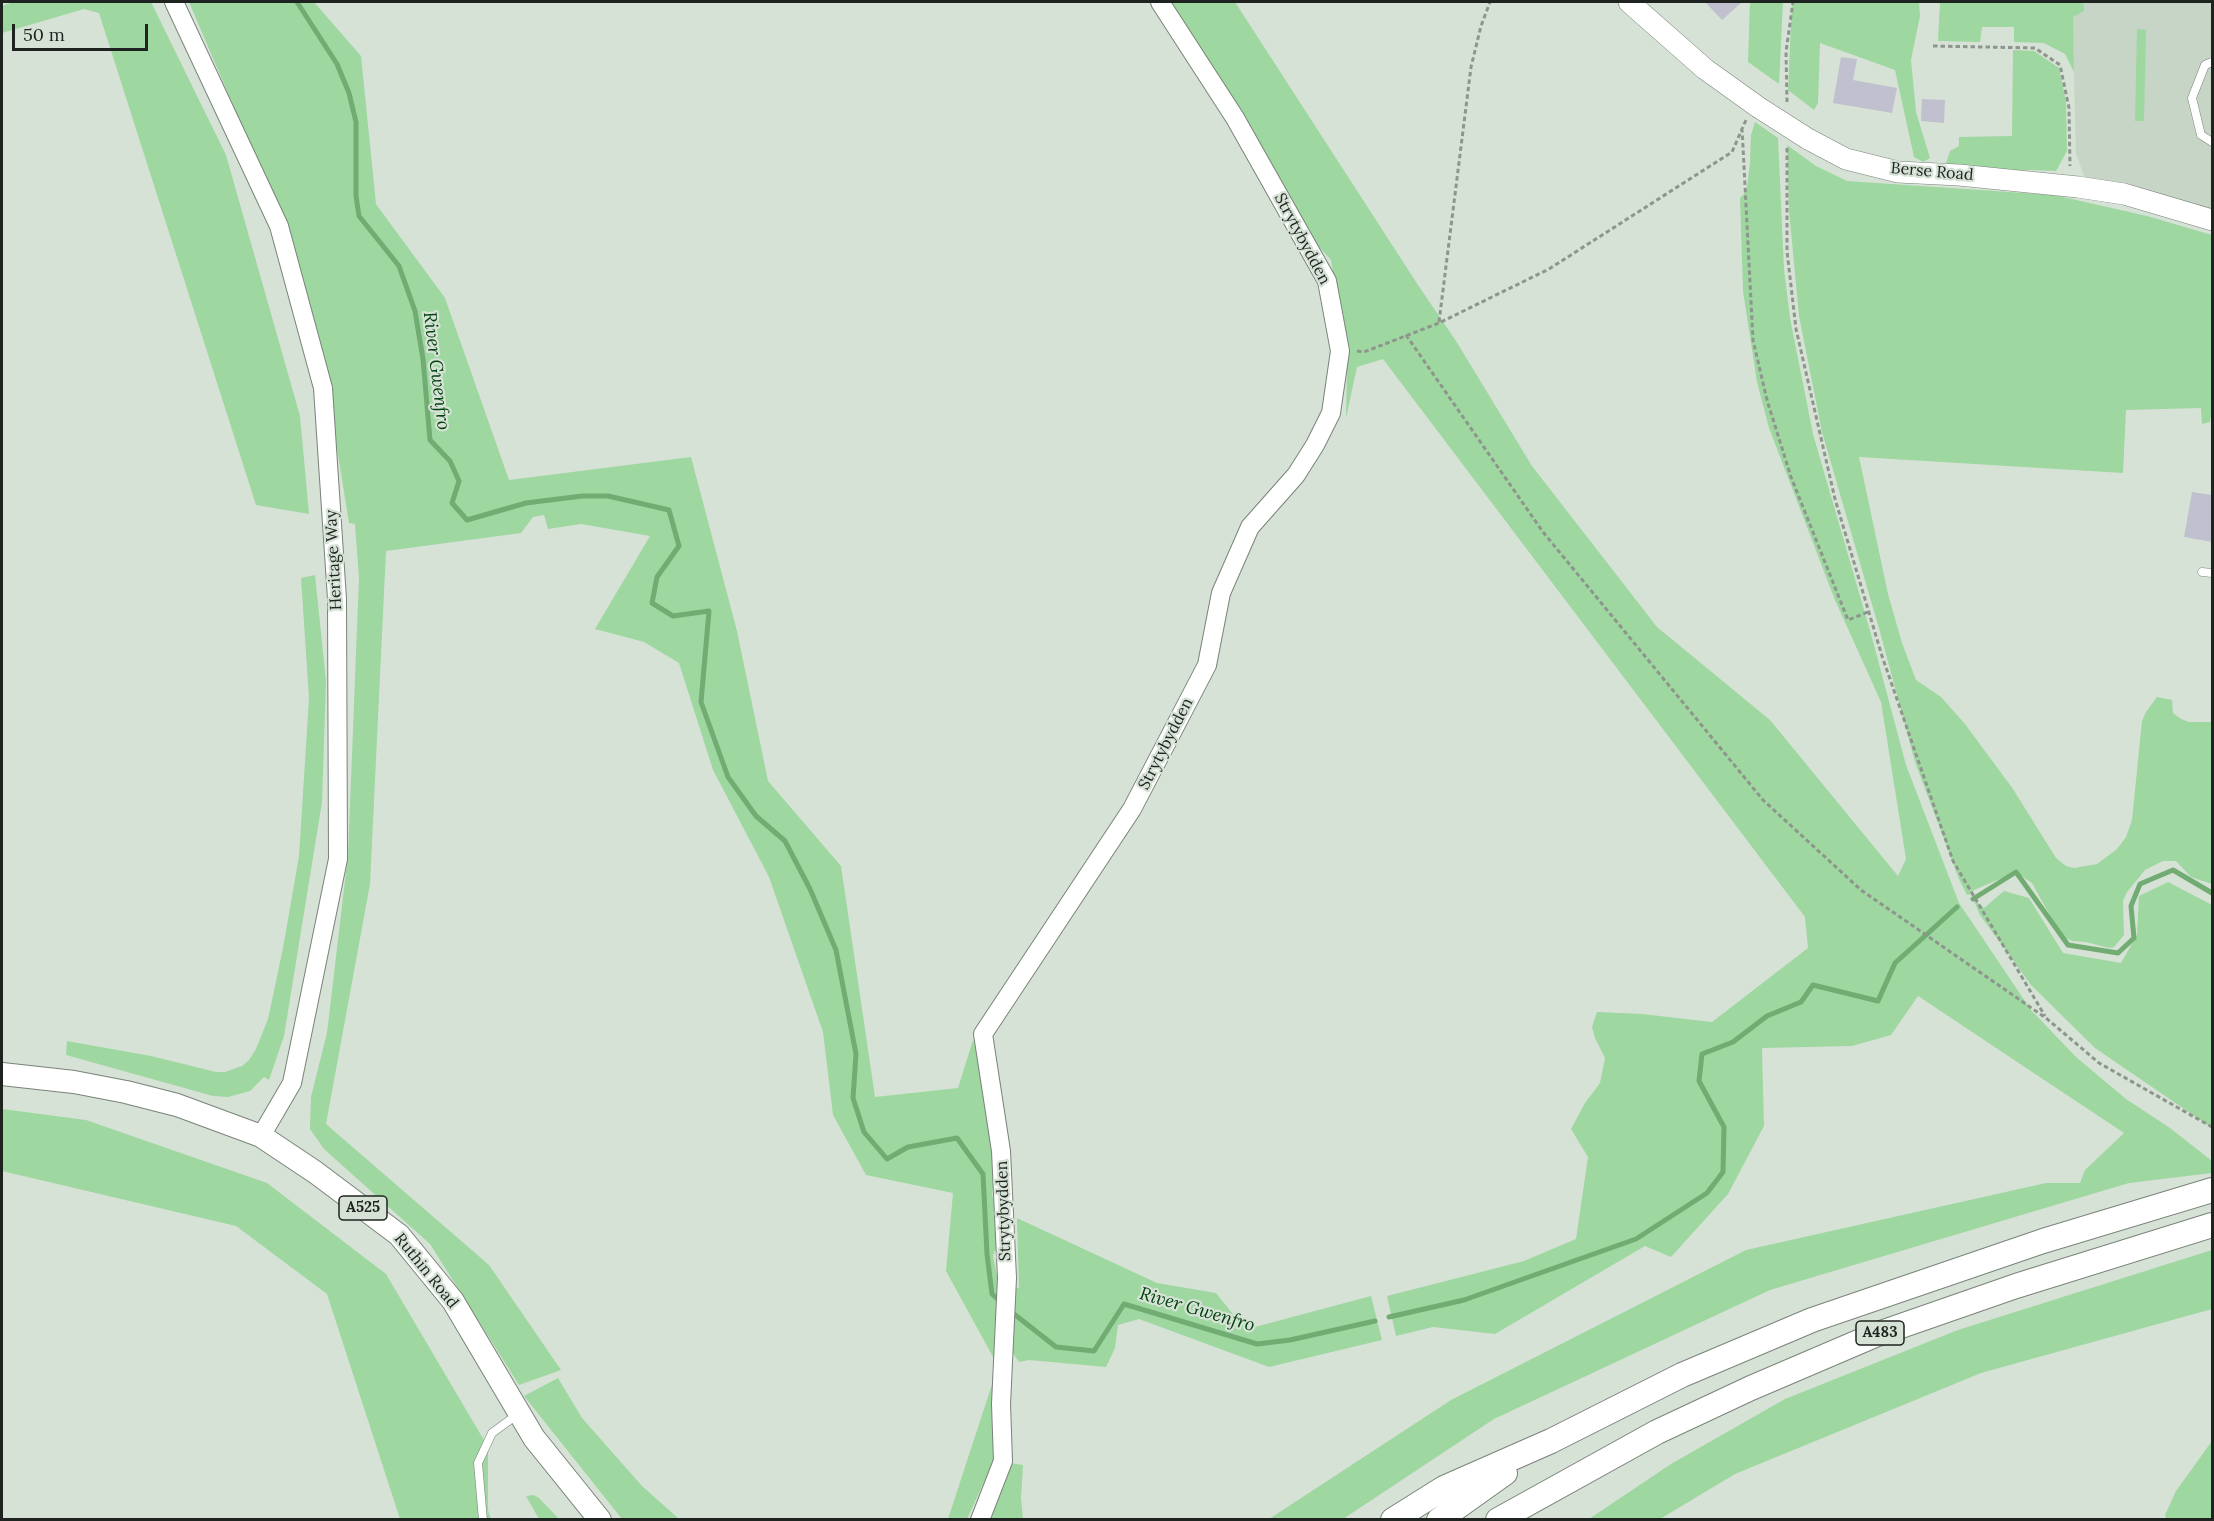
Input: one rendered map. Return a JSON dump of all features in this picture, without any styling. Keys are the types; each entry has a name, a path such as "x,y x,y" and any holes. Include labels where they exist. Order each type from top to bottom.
{"highway":[{"name":"A483","path":"1439,1520 1551,1441 1682,1375 1812,1320 2043,1241 2206,1192"},
{"name":"A483","path":"1498,1520 1657,1432 1751,1388 1875,1335 2016,1286 2212,1225"},
{"path":"1393,1520 1444,1488 1551,1441"},
{"name":"A483","path":"1527,1520 1565,1482"}],"main road":[{"name":"Berse Road","path":"1629,2 1705,69 1755,105 1797,140 1846,159 1898,172 1959,175 2071,186 2124,195 2212,220"},
{"name":"Ruthin Road","path":"2,1074 74,1082 177,1105 261,1136 315,1172 399,1235 453,1300 534,1438 600,1520"}],"street":[{"name":"Heritage Way","path":"174,2 279,226 323,388 324,399 337,599 338,859 292,1083 261,1136"},
{"name":"Strytybydden","path":"980,1520 1004,1461 1001,1404 1006,1304 1001,1151 983,1034 1132,809 1207,664 1221,593 1250,527 1296,475 1331,413 1340,351 1327,280 1235,118 1160,2"}],"lane":[{"path":"2212,62 2205,65 2192,98 2201,135 2212,142"},
{"path":"2202,572 2212,573"},
{"path":"483,1520 478,1463 492,1433 519,1413"}],"path":[{"path":"1439,323 1471,67 1481,26 1490,2"},
{"path":"1787,107 1786,52 1793,2"},
{"path":"1933,46 2035,48 2060,65 2069,108 2071,186"},
{"path":"1340,351 1364,352 1439,323 1549,269 1732,152 1755,105"},
{"path":"1742,128 1753,340 1767,400 1791,477 1848,620 1868,612"},
{"path":"1797,140 1787,251 1796,329 1835,499 1868,612 1953,861 2046,1018"},
{"path":"1406,335 1543,532 1763,800 1861,890 2046,1018 2099,1063 2212,1127"}],"shaded area":[{"path":"2072,2 2212,2 2212,209 2085,178 2076,154"}],"green space":[{"path":"13,2 151,2 226,155 300,416 309,514 256,505 99,13 84,9 2,33 2,6"},
{"path":"189,2 314,2 361,56 376,204 445,298 509,480 691,457 737,631 768,781 841,866 875,1097 958,1088 973,1040 978,1053 996,1170 992,1194 1001,1232 993,1256 999,1285 1019,1288 1017,1218 1157,1283 1216,1293 1241,1324 1255,1327 1371,1296 1382,1340 1269,1367 1139,1319 1118,1325 1115,1348 1106,1367 1029,1360 1019,1362 1011,1350 998,1366 946,1271 953,1193 866,1175 833,1115 823,1032 769,877 713,770 679,663 644,642 595,629 650,536 581,524 548,529 544,515 533,517 521,533 386,551 370,884 326,1124 489,1265 561,1370 519,1385 430,1244 324,1149 310,1129 311,1097 327,1033 348,855 359,578 355,524 349,523 327,386 279,213"},
{"path":"1168,2 1235,2 1456,341 1532,466 1657,627 1770,720 1898,876 1906,859 1881,702 1835,600 1769,428 1757,382 1743,291 1740,198 1747,187 1751,135 1755,122 1778,138 1784,269 1790,318 1813,434 1906,765 1959,903 2031,1010 2076,1057 2126,1099 2170,1128 2212,1161 2212,1173 2129,1183 1770,1290 1494,1419 1343,1519 1269,1519 1451,1400 1746,1250 2046,1183 2080,1183 2085,1170 2124,1133 1918,996 1891,1035 1852,1046 1762,1048 1764,1126 1728,1194 1671,1257 1645,1246 1495,1334 1433,1327 1396,1336 1387,1296 1524,1261 1576,1239 1588,1157 1571,1129 1585,1103 1600,1083 1605,1058 1592,1027 1597,1012 1642,1014 1712,1022 1808,948 1805,917 1383,359 1357,367 1346,418 1347,365 1331,260 1310,237"},
{"path":"1750,2 1783,2 1779,84 1748,62"},
{"path":"1792,2 1919,2 1920,16 1911,60 1916,112 1930,158 1923,162 1914,157 1895,70 1820,43 1818,103 1814,110 1788,90"},
{"path":"1940,2 2083,2 2084,11 2073,17 2074,72 2065,54 2044,43 2014,42 2014,27 1982,27 1980,42 1938,41"},
{"path":"2137,29 2146,30 2144,121 2135,121"},
{"path":"2013,50 2034,51 2059,68 2066,102 2067,151 2056,171 1990,172 1946,163 1950,151 1959,146 1959,137 2012,136"},
{"path":"1787,145 1816,166 1847,181 2054,195 2147,216 2212,235 2212,408 2210,422 2202,424 2201,408 2126,410 2123,473 1859,457 1888,594 1902,643 1916,680 1941,697 1965,724 2013,789 2056,858 2066,866 2074,868 2097,864 2117,849 2126,837 2132,820 2142,721 2157,697 2172,700 2173,713 2181,719 2189,722 2212,722 2212,884 2191,877 2176,861 2163,861 2145,870 2127,892 2123,901 2124,935 2114,947 2109,948 2065,938 2058,930 2032,883 2016,872 1972,891 1978,903 1984,908 2004,891 2029,898 2063,953 2121,963 2137,935 2139,896 2168,882 2212,905 2212,1128 2095,1048 2031,985 1980,915 1971,894 1967,895 1959,879 1915,762 1822,432 1799,316 1789,210"},
{"path":"315,575 326,681 322,802 284,1036 269,1080 264,1077 250,1091 228,1097 213,1096 66,1055 67,1041 225,1072 242,1066 256,1049 268,1019 299,856 309,698 301,578"},
{"path":"2,1109 86,1120 267,1183 386,1274 488,1447 488,1510 491,1519 400,1519 327,1294 236,1226 2,1171"},
{"path":"2212,1250 2212,1309 1981,1373 1735,1474 1660,1519 1589,1519 1671,1464 1785,1399 1958,1330"},
{"path":"998,1366 994,1460 967,1519 948,1519"},
{"path":"558,1378 582,1418 642,1486 679,1519 622,1519 524,1396"},
{"path":"2212,1441 2212,1519 2166,1519 2165,1515 2176,1491"},
{"path":"1010,1463 1023,1465 1021,1498 1023,1519 989,1520"},
{"path":"533,1495 539,1498 559,1519 539,1519 526,1496"}],"building":[{"path":"1705,2 1742,2 1722,20"},
{"path":"1841,57 1857,59 1853,80 1897,88 1892,113 1833,103"},
{"path":"1922,99 1945,100 1944,123 1921,121"},
{"path":"2192,492 2212,495 2212,542 2184,537"}],"waterway":[{"name":"River Gwenfro","path":"297,2 337,64 349,93 356,122 356,196 359,216 399,266 415,311 423,359 430,440 450,461 459,481 452,503 467,520 526,503 582,496 608,496 669,510 679,546 657,577 652,603 673,616 709,611 701,702 728,777 756,816 785,841 810,889 836,950 856,1054 853,1098 864,1132 887,1159 908,1147 957,1138 983,1174 987,1254 992,1294 1002,1303"},
{"name":"River Gwenfro","path":"1973,899 2016,872 2068,945 2118,953 2134,938 2131,906 2140,884 2173,870 2212,893"},
{"name":"River Gwenfro","path":"1389,1317 1464,1300 1636,1239 1707,1193 1723,1172 1724,1127 1699,1081 1702,1054 1733,1042 1767,1016 1801,1002 1813,985 1878,1001 1895,963 1957,907"},
{"name":"River Gwenfro","path":"1009,1310 1056,1347 1094,1351 1124,1304 1257,1344 1290,1340 1375,1321"}]}
